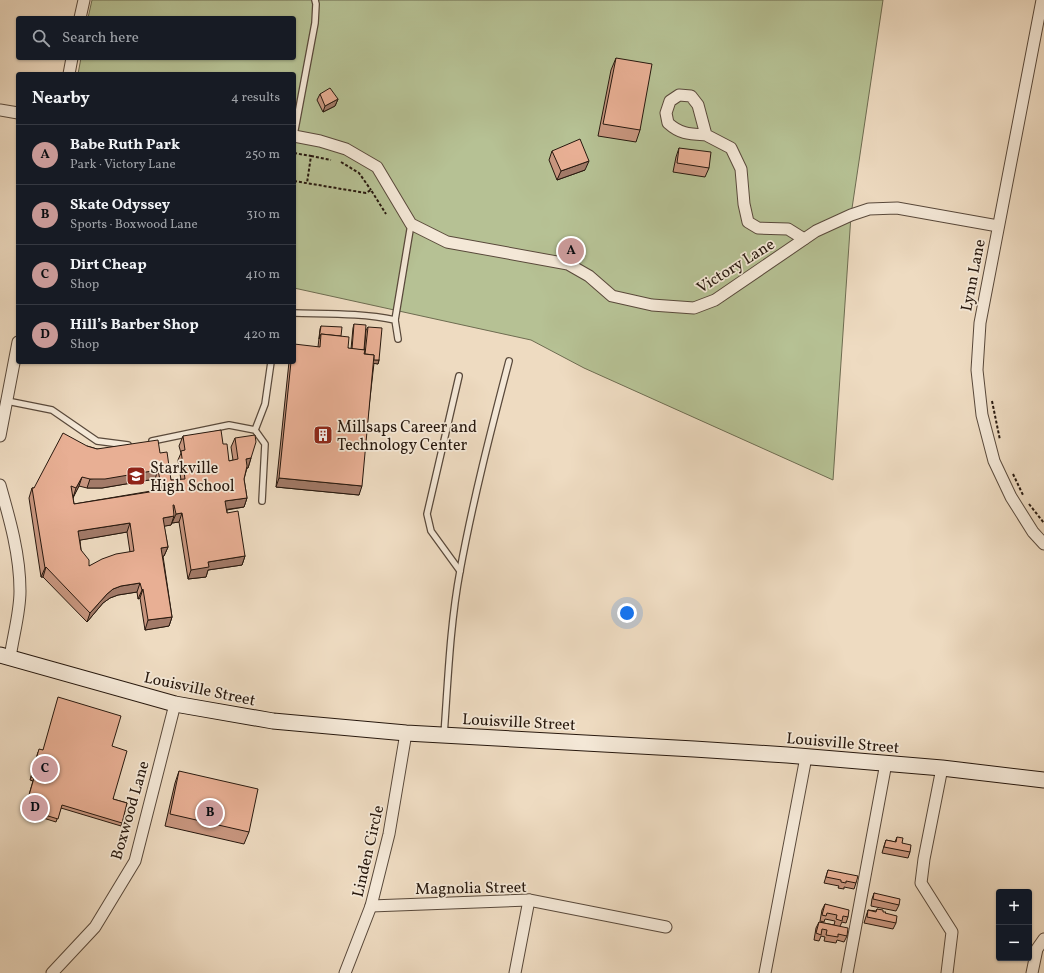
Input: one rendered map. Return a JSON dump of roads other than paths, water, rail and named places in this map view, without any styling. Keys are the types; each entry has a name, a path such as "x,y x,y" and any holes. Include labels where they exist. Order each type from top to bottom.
{"main road":[{"name":"Louisville Street","path":"5,656 175,704 273,721 406,733 694,748 942,768 1044,780"}],"street":[{"path":"80,16 84,0"},
{"name":"Lynn Lane","path":"1042,0 1040,36 998,226 980,323 977,370 982,415 994,461 1011,498 1033,532 1044,544"},
{"path":"69,72 72,60"},
{"path":"0,110 16,113"},
{"path":"296,135 346,148 377,167 411,224"},
{"path":"706,135 731,148 741,169 744,204 748,222 758,228 788,229 804,239"},
{"name":"Victory Lane","path":"411,224 447,242 568,264 589,276 612,296 652,305 694,308 715,300 816,231 851,215 869,209 897,208 998,226"},
{"path":"0,436 16,352"},
{"path":"0,485 12,530 19,571 20,592 5,656"},
{"name":"Boxwood Lane","path":"52,973 95,927 134,861 175,704"},
{"name":"Linden Circle","path":"345,973 371,906 389,834 406,733"},
{"path":"765,973 806,757"},
{"path":"847,973 886,763"},
{"path":"942,768 924,859 921,883 952,932 947,973"},
{"path":"515,973 529,900"},
{"name":"Magnolia Street","path":"371,906 529,900 666,927"},
{"path":"1032,973 1037,949 1044,940"}],"lane":[{"path":"296,125 316,23 315,0"},
{"path":"398,339 395,320 411,224"},
{"path":"296,313 362,316 395,320"},
{"path":"444,735 454,613 460,571 487,443 509,361"},
{"path":"255,430 265,404 271,364"},
{"path":"459,376 426,514 431,531 460,571"},
{"path":"6,401 52,410 97,441 124,446 132,444"},
{"path":"147,442 169,439 229,425 255,430 265,444 262,502"}],"place":[{"name":"Babe Ruth Park","path":"571,251"},
{"name":"Millsaps Career and Technology Center","path":"323,435"},
{"name":"Starkville High School","path":"136,476"},
{"name":"Dirt Cheap","path":"45,769"},
{"name":"Hill’s Barber Shop","path":"35,808"},
{"name":"Skate Odyssey","path":"210,813"}]}
